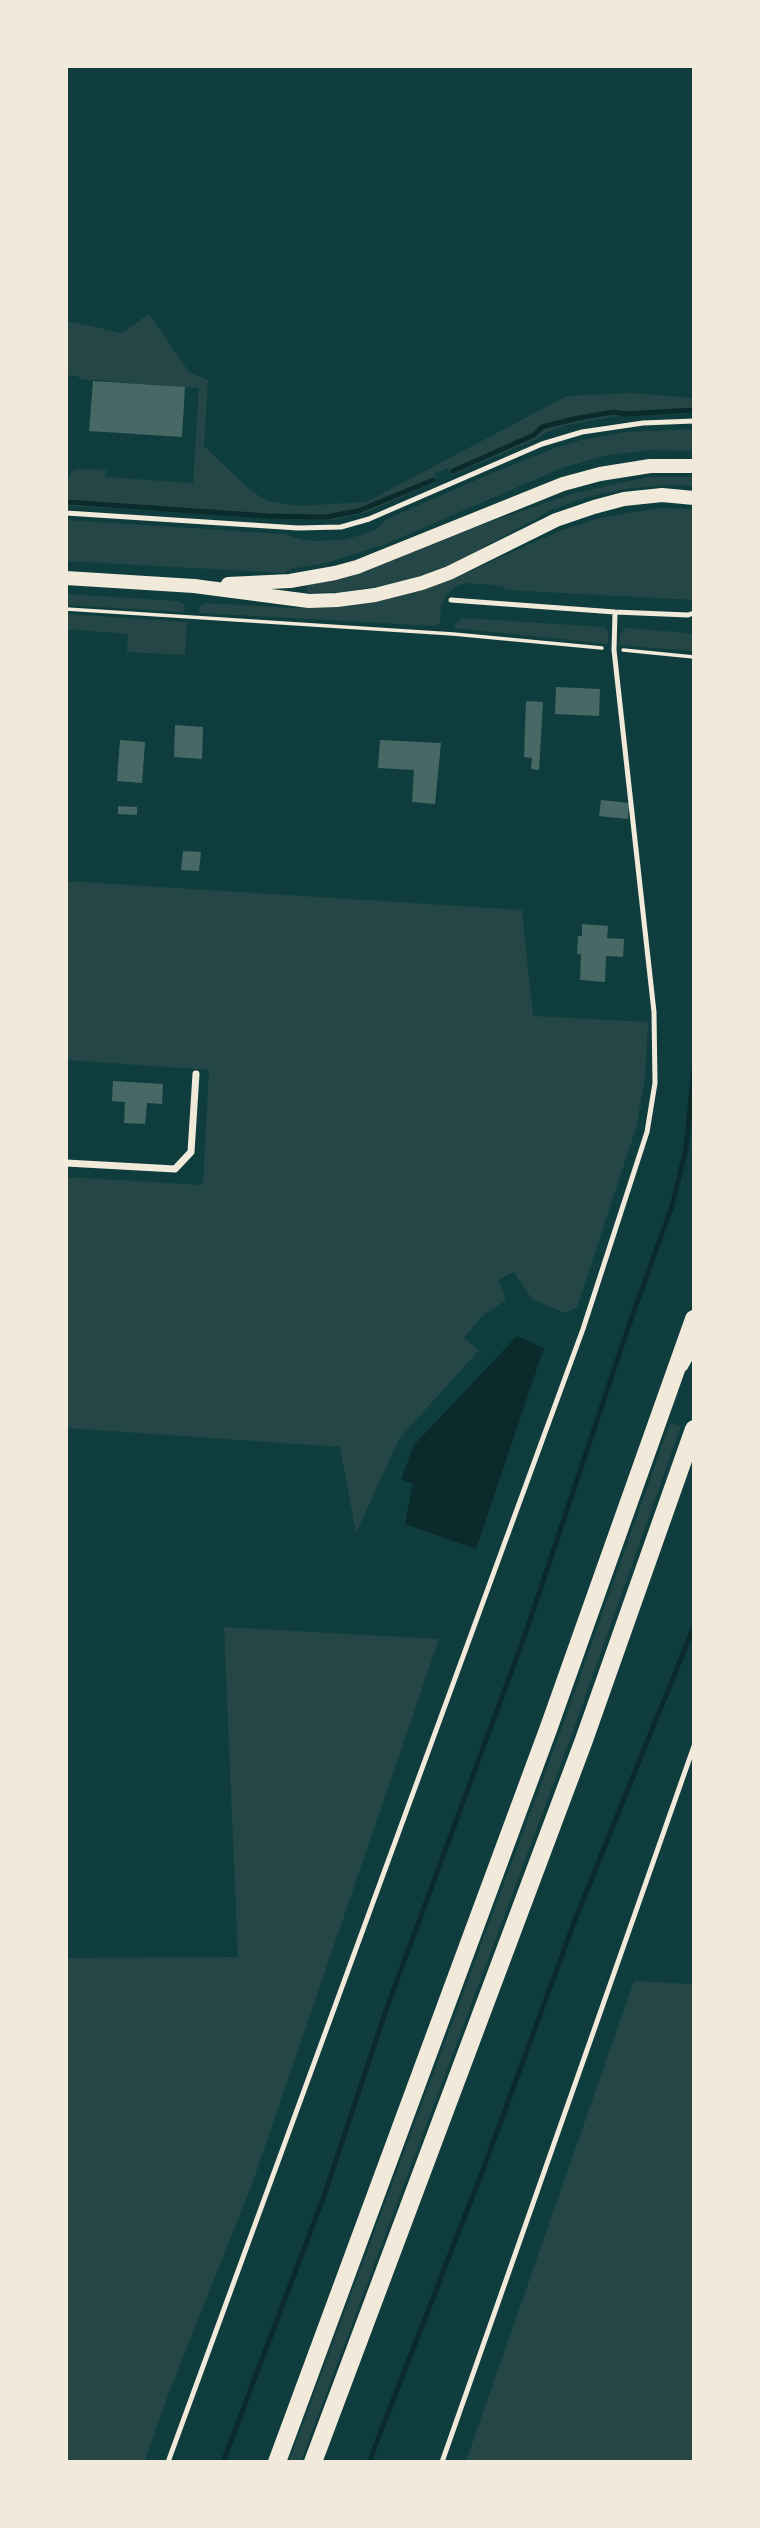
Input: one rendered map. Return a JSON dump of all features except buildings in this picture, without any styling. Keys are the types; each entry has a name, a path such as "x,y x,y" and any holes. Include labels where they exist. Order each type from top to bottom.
{"highway":[{"path":"277,2462 549,1727 694,1319"},
{"path":"313,2462 584,1740 694,1429"}],"main road":[{"path":"194,586 269,583 335,573 384,557 563,484 624,469 694,466"},
{"path":"66,578 194,586 309,601 376,595 405,589 449,573 556,520 594,507 624,499 662,495 694,498"}],"street":[{"path":"66,1163 175,1169 191,1153 196,1074"}],"lane":[{"path":"66,513 298,528 341,527 369,519 542,444 582,432 643,423 694,421"},
{"path":"451,600 615,612 694,613"},
{"path":"168,2462 578,1342 647,1132 655,1083 654,1012 614,650 615,612"},
{"path":"656,1424 694,1352"},
{"path":"442,2462 694,1746"}],"path":[{"path":"66,609 453,634 694,657"}],"shaded area":[{"path":"149,314 189,372 208,380 204,446 250,490 267,501 297,506 366,502 567,396 632,393 693,398 693,413 617,416 568,425 452,475 448,468 435,473 436,482 365,513 332,520 67,506 67,480 72,471 77,469 106,470 105,477 193,483 199,388 79,379 79,376 67,375 67,321 122,333"},
{"path":"693,429 693,451 651,450 609,455 564,467 386,544 284,573 67,561 67,520 284,534 317,541 347,539 375,530 387,519 555,448 624,432"},
{"path":"648,477 693,477 693,486 631,488 591,496 553,509 457,562 426,575 393,584 338,592 309,593 306,589 308,585 367,571 446,537 574,493"},
{"path":"661,508 693,509 694,600 506,590 502,586 468,583 458,585 447,594 441,606 440,624 435,626 199,613 199,607 204,603 294,608 448,581 562,530 603,517"},
{"path":"66,594 178,601 184,605 183,612 67,605"},
{"path":"67,614 187,622 185,655 127,652 128,634 67,629"},
{"path":"462,618 604,627 608,632 608,644 454,628"},
{"path":"626,628 688,633 693,636 693,651 619,645 620,634"},
{"path":"67,881 522,910 533,1016 648,1022 645,1078 636,1128 577,1307 565,1313 532,1299 514,1272 498,1280 506,1300 481,1317 464,1338 479,1350 399,1439 356,1533 340,1447 67,1428 67,1177 203,1185 209,1070 67,1060"},
{"path":"517,1336 544,1348 476,1549 405,1524 413,1484 401,1479 414,1445"},
{"path":"670,1423 681,1426 572,1734 301,2461 289,2461 561,1730"},
{"path":"224,1627 439,1639 251,2187 163,2408 145,2461 67,2461 67,1958 238,1957"},
{"path":"634,1981 693,1984 693,2461 466,2461"}],"waterway":[{"path":"453,471 534,435 542,427 614,412 624,414 694,410"},
{"path":"66,502 268,516 326,517 358,511 433,480"},
{"path":"223,2462 324,2196 386,2010 526,1632 672,1206 686,1149 694,1068"},
{"path":"369,2462 484,2167 575,1920 694,1626"}]}
